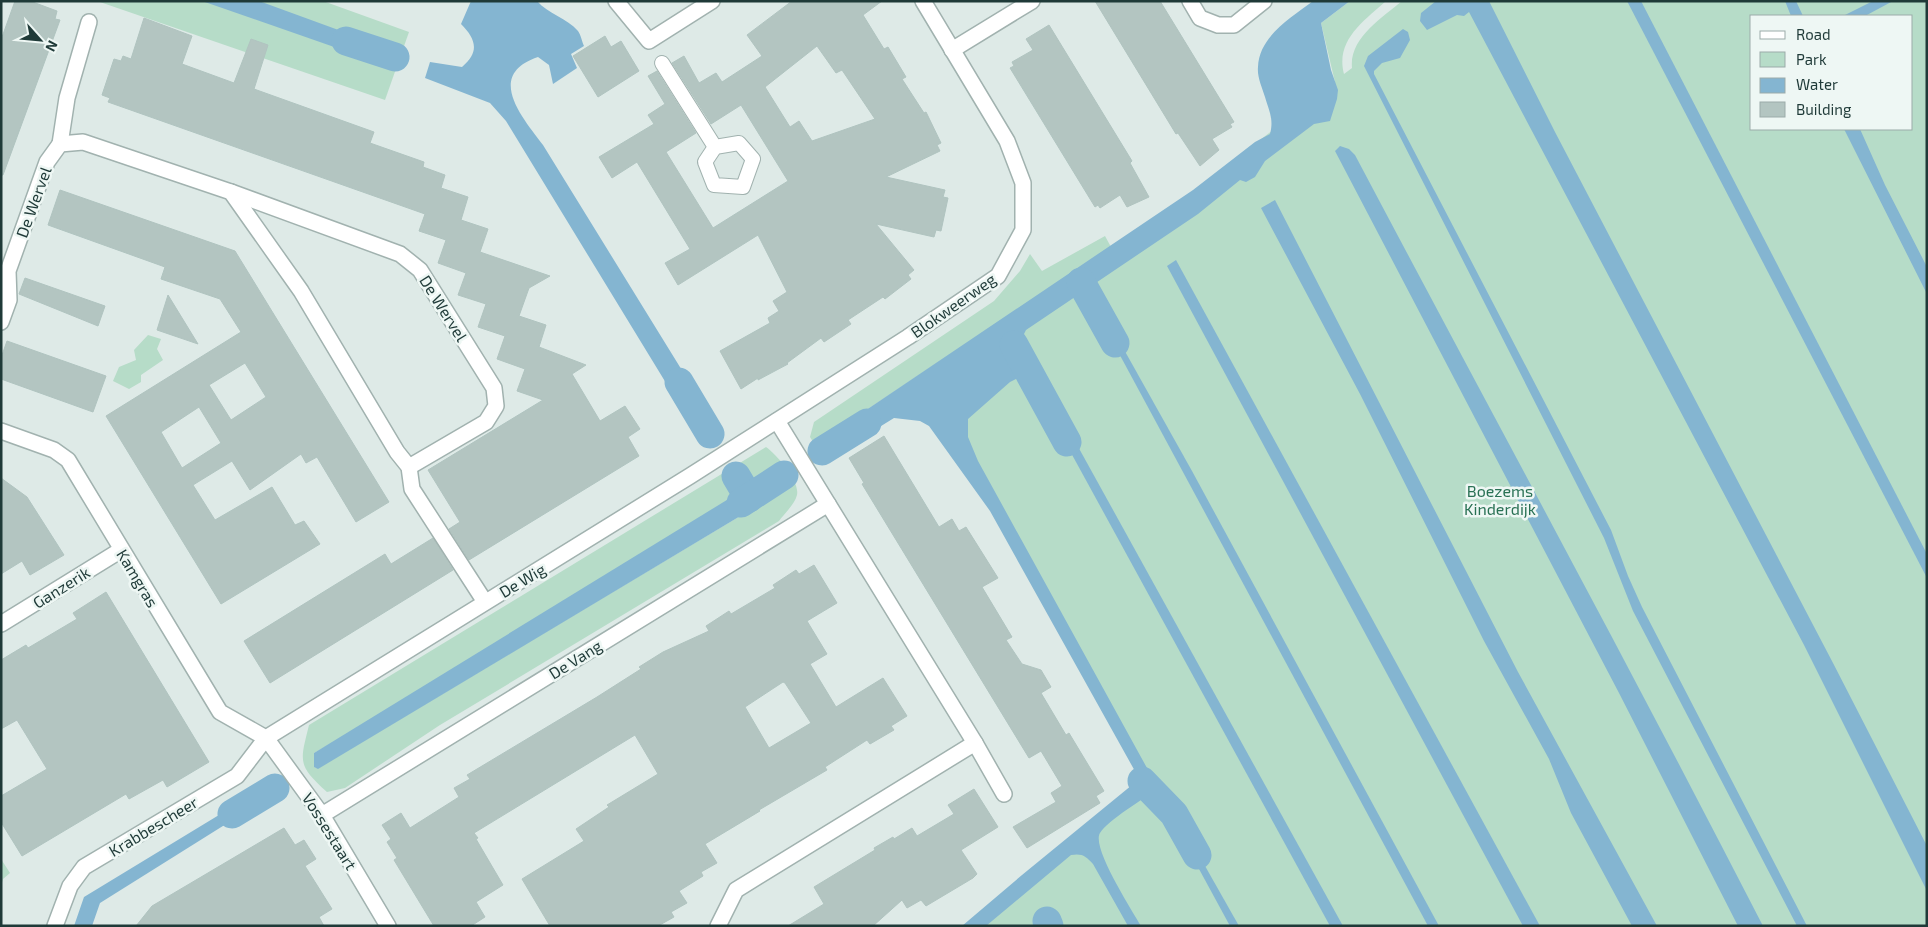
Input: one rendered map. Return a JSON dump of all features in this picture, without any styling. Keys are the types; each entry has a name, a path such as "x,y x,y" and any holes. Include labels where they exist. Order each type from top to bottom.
{"street":[{"path":"616,1 648,41 712,1"},
{"name":"Blokweerweg","path":"777,421 998,276 1023,230 1023,183 1007,141 923,1"},
{"path":"952,50 1032,1"},
{"path":"1190,1 1200,18 1218,25 1234,25 1264,1"},
{"name":"De Wervel","path":"1,322 9,300 8,271 47,162 60,144 67,98 89,22"},
{"name":"De Wervel","path":"60,144 83,142 231,192 400,254 420,270 494,388 496,406 486,422 409,467"},
{"path":"231,192 301,291 397,452 409,467 412,489 485,602"},
{"path":"777,421 975,743 1004,794"},
{"name":"De Wig","path":"266,738 777,421"},
{"name":"Kamgras","path":"1,432 54,450 68,460 220,712 266,738"},
{"name":"De Vang","path":"322,814 828,504"},
{"name":"Ganzerik","path":"1,624 121,550"},
{"name":"Vossestaart","path":"266,738 322,814 388,926"},
{"name":"Krabbescheer","path":"55,926 70,886 84,867 237,776 266,738"},
{"path":"718,926 736,890 975,743"}],"lane":[{"path":"662,63 715,146"}],"green space":[{"path":"97,1 323,1 409,32 385,100"},
{"name":"Boezems Kinderdijk","path":"1350,1 1386,1 1353,32 1344,51 1342,62 1344,74 1352,68 1352,57 1361,38 1402,1 1927,1 1927,926 982,926 1147,785 924,385 1114,253 1335,82 1321,23"},
{"path":"1105,236 1111,247 835,431 833,439 835,445 821,455 810,437 814,422 994,301 1020,271 1030,254 1042,271"},
{"path":"148,335 161,339 157,349 163,360 141,375 141,382 129,389 113,381 119,367 136,360 134,350"},
{"path":"766,447 781,462 795,483 797,489 796,498 779,521 440,725 345,788 327,792 306,769 303,755 309,725","holes":["772,497 318,768 314,767 314,753"]},
{"path":"1,859 10,873 3,879 1,886"}],"water":[{"path":"202,1 259,1 385,47 380,63"},
{"path":"471,1 537,1 574,27 579,33 584,46 571,54 577,68 553,84 549,65 538,57 522,65 513,74 511,85 513,97 518,110 543,145 704,406 704,410 697,417 688,419 506,121 490,103 425,78 430,62 462,67 472,56 474,51 473,40 461,24"},
{"path":"1313,1 1350,1 1321,23 1331,70 1338,90 1330,121 1314,124 1265,161 1255,177 1246,182 1240,180 1198,214 1026,330 1024,334 1036,361 1037,378 1020,377 1010,382 968,419 968,437 978,461 1158,788 1110,822 1100,833 1099,840 1101,851 1107,864 1141,926 1128,926 1093,864 1086,857 1078,854 1071,855 986,926 962,926 1132,785 1136,773 990,511 929,426 920,421 894,418 844,449 839,448 835,443 835,431 1193,190 1255,142 1270,134 1270,115 1258,74 1260,56 1270,37 1286,21"},
{"path":"1436,1 1489,1 1555,132 1927,846 1927,891 1804,645 1469,12 1464,16 1457,15 1427,30 1420,21 1421,13"},
{"path":"1627,1 1641,1 1927,554 1927,578"},
{"path":"1785,1 1796,1 1803,15 1791,15"},
{"path":"1873,1 1893,1 1867,15 1845,15"},
{"path":"1403,29 1408,32 1410,40 1400,58 1382,63 1374,71 1374,74 1611,530 1642,607 1807,926 1797,926 1633,611 1604,538 1364,66 1368,56"},
{"path":"1845,130 1860,130 1885,185 1927,267 1927,294"},
{"path":"1340,146 1349,149 1355,155 1763,926 1738,926 1619,693 1335,151"},
{"path":"1275,200 1518,672 1657,926 1632,926 1571,813 1549,759 1484,641 1360,394 1261,208"},
{"path":"1176,260 1540,926 1523,926 1167,266"},
{"path":"1099,305 1192,471 1439,926 1428,926 1095,309"},
{"path":"1055,405 1343,926 1330,926 1047,409"},
{"path":"766,476 772,478 776,489 772,497 318,769 314,767 314,753"},
{"path":"260,790 265,794 266,799 100,903 92,926 74,926 84,897"},
{"path":"1179,820 1239,926 1230,926 1174,823"}],"building":[{"path":"15,1 30,1 57,11 55,19 60,20 3,175 1,175 1,40"},
{"path":"792,1 882,1 863,15 884,49 888,47 906,77 902,79 924,113 926,112 941,143 937,145 940,151 886,177 945,190 943,197 948,198 941,231 936,230 934,237 876,224 914,270 908,275 911,279 885,299 883,297 848,320 851,324 824,342 821,338 788,364 758,380 758,378 741,389 720,351 770,323 768,318 779,311 773,301 787,292 758,235 678,285 665,263 690,249 637,162 612,178 599,157 654,124 648,115 665,104 648,76 657,71 696,133 666,152 713,228 788,181 741,105 711,124 672,63 684,56 699,83 716,73 722,82 762,56 747,35","holes":["817,46 836,73 842,70 875,119 812,141 799,121 790,127 765,87"]},
{"path":"1095,1 1160,1 1234,122 1230,124 1232,127 1212,139 1219,150 1200,166 1178,133 1176,134"},
{"path":"144,18 192,36 182,64 234,83 251,39 268,45 254,89 374,132 370,143 424,162 423,167 445,175 441,188 468,197 461,220 488,229 480,252 550,276 529,288 519,316 546,325 539,347 586,365 572,374 600,421 625,406 640,429 628,437 639,456 469,560 449,529 460,522 428,470 543,400 517,391 525,369 497,359 505,336 478,327 486,304 458,295 466,273 438,263 446,240 419,231 425,214 108,102 110,98 102,95 114,59 121,61 123,56 131,59"},
{"path":"1049,25 1132,161 1130,163 1149,197 1127,207 1120,195 1100,208 1098,205 1095,207 1010,68 1014,66 1012,62 1033,50 1026,39"},
{"path":"605,36 611,47 621,41 639,71 598,97 573,56"},
{"path":"60,190 235,251 389,502 356,522 317,457 306,463 301,454 250,490 232,461 193,485 215,520 272,487 295,525 304,521 320,544 221,604 106,416 241,332 220,299 161,279 165,267 48,225","holes":["245,363 266,397 231,420 209,385","199,407 221,443 182,468 161,432"]},
{"path":"25,278 105,306 98,326 19,294"},
{"path":"168,295 198,344 157,330"},
{"path":"7,341 106,376 93,412 1,379 1,358"},
{"path":"884,436 939,527 952,519 959,531 966,527 998,578 982,587 1012,637 1006,640 1022,664 1041,670 1051,687 1041,693 1066,735 1069,733 1104,791 1096,796 1100,803 1027,848 1013,827 1056,802 1051,793 1062,786 1041,751 1029,758 862,484 864,483 849,458"},
{"path":"1,478 27,497 64,555 30,575 22,561 1,574"},
{"path":"433,538 453,570 270,683 244,641 385,554 391,564"},
{"path":"814,565 837,603 807,621 827,654 810,664 836,707 883,678 907,716 891,726 894,730 870,744 867,740 825,767 827,770 705,844 717,863 701,872 703,876 679,891 687,903 671,912 674,917 658,926 550,926 522,879 584,841 576,829 609,807 607,805 658,774 635,735 474,833 503,885 476,902 485,917 471,926 434,926 394,860 397,858 387,842 391,839 382,825 401,813 410,828 459,797 454,788 470,779 467,775 597,697 641,669 639,667 663,652 709,631 706,626 729,611 731,614 775,588 773,585 796,570 799,574","holes":["783,682 811,723 769,748 745,707"]},
{"path":"106,592 209,762 167,787 163,780 129,799 126,794 22,856 1,822 1,796 47,769 17,720 1,729 1,660 26,645 28,648 77,619 73,613"},
{"path":"974,789 998,827 961,850 977,874 973,878 926,906 921,900 907,908 902,900 873,926 788,926 824,904 814,887 893,837 894,839 912,828 917,836 954,814 948,805"},
{"path":"284,828 295,845 304,840 316,859 305,866 332,909 319,917 324,926 136,926 152,906"}],"waterway":[{"path":"346,41 395,57"},
{"path":"1081,282 1115,343"},
{"path":"1014,345 1067,442"},
{"path":"679,382 710,434"},
{"path":"822,451 867,423"},
{"path":"741,503 784,475"},
{"path":"736,476 749,498"},
{"path":"1142,781 1174,814 1197,855"},
{"path":"232,814 275,788"},
{"path":"1047,921 1049,926"}]}
